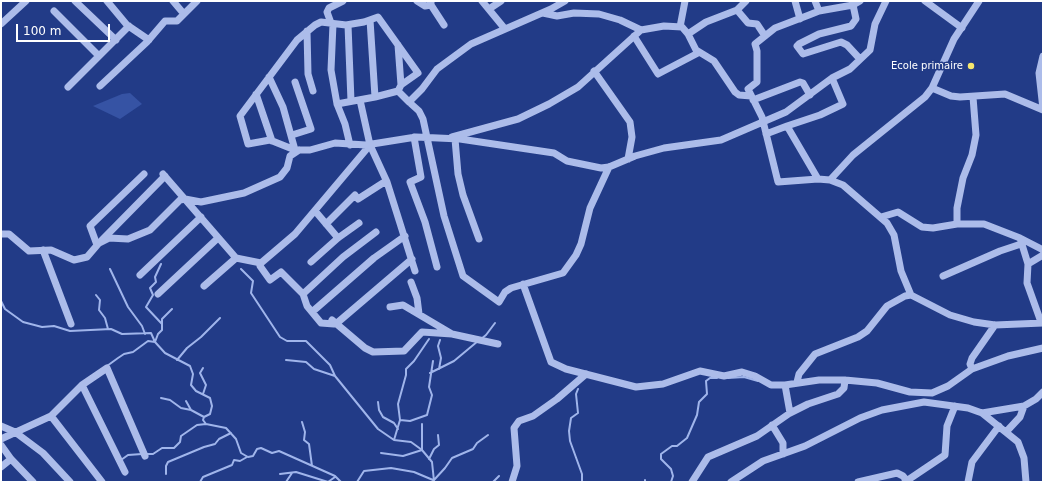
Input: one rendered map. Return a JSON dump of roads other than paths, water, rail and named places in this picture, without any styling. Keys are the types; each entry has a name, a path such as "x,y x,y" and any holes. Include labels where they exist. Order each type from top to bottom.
{"street":[{"path":"1,24 26,1"},
{"path":"75,1 116,40"},
{"path":"106,1 129,26 149,40"},
{"path":"173,1 184,14"},
{"path":"100,86 149,40 165,21 177,21 197,1"},
{"path":"343,1 329,8 328,12 332,24 331,70 337,104 345,124 350,145"},
{"path":"417,1 425,6 431,3 444,24"},
{"path":"482,1 505,29"},
{"path":"489,9 501,1"},
{"path":"409,102 422,89 437,69 476,41 542,13 565,1"},
{"path":"680,27 686,1"},
{"path":"688,34 706,22 737,10 746,1"},
{"path":"795,1 800,19"},
{"path":"815,1 819,10"},
{"path":"337,104 376,97 400,88 418,73 378,17 348,24 321,22 315,25 297,40 240,116 248,144 272,141 297,150 310,150 335,143 370,145 426,137 455,139 554,153 567,161 601,168 674,146 721,140 786,112 832,78 850,69 870,50 875,24 886,1"},
{"path":"925,1 962,28"},
{"path":"830,180 852,155 925,97 932,88 944,58 978,1"},
{"path":"860,59 847,45 841,42 804,54 801,53 797,46 819,34 851,26 856,19 857,3 840,4 819,10 775,28 755,44 757,51 757,82 748,88 764,122 778,182 818,179 830,180 843,185 881,217 887,223 894,235 901,271 911,295"},
{"path":"737,10 748,23 757,24 766,36"},
{"path":"54,11 99,56"},
{"path":"542,13 557,16 574,13 599,14 620,20 641,30"},
{"path":"370,20 376,97"},
{"path":"348,24 350,101"},
{"path":"68,88 129,26"},
{"path":"444,139 530,114 578,87 641,30 664,26 683,28 698,52 714,61 735,92 739,95 752,98 800,82 803,83 810,95"},
{"path":"307,31 308,74 313,91"},
{"path":"634,36 658,74 698,52"},
{"path":"398,44 400,88 409,102 419,111 423,119 444,216 463,276 496,302 500,301 505,292 523,284 563,273 576,255 581,244 590,208 609,166"},
{"path":"932,88 951,96 1005,94 1043,109 1039,73 1043,56"},
{"path":"594,71 630,122 632,136 628,159"},
{"path":"269,77 283,107 297,150"},
{"path":"766,134 820,115 843,104 832,78"},
{"path":"292,135 311,129 295,82"},
{"path":"256,94 272,141"},
{"path":"957,224 957,208 963,178 972,155 976,135 973,96"},
{"path":"360,100 370,145 386,180 415,271"},
{"path":"787,126 818,179"},
{"path":"414,138 421,177 410,182 425,222 437,267"},
{"path":"455,139 458,174 463,195 479,239"},
{"path":"261,263 295,234 316,212 370,145"},
{"path":"98,244 109,238 128,239 150,230 180,200 185,199 200,202 244,193 280,177 287,168 290,156 297,150"},
{"path":"98,244 90,226 144,174"},
{"path":"1,234 9,234 29,251 51,250 74,260 86,257 164,175 236,258 261,263"},
{"path":"326,224 355,195 358,199 386,180"},
{"path":"316,212 338,238"},
{"path":"881,217 898,212 922,227 933,228 957,224 984,224 1043,250"},
{"path":"140,275 201,217"},
{"path":"311,262 338,238 359,223"},
{"path":"303,294 343,256 376,232"},
{"path":"312,312 374,258 405,236"},
{"path":"158,294 218,238"},
{"path":"797,382 799,374 816,354 867,332 887,306 905,296 911,295 950,315 974,322 995,325 1042,322 1028,283 1028,264 1021,241"},
{"path":"943,276 1021,241"},
{"path":"43,250 71,324"},
{"path":"1028,264 1043,255"},
{"path":"204,286 236,258"},
{"path":"261,263 260,266 270,280 281,272 303,294 312,312 321,323 334,322 412,258"},
{"path":"411,282 417,298 419,314"},
{"path":"523,284 551,362 566,369 642,388 664,384 700,372 724,376 742,372 755,376 768,384 785,385 797,382 819,380 845,380 877,383 921,394 932,393 948,386 972,369 1008,356 1043,348"},
{"path":"390,307 403,305 452,334"},
{"path":"334,322 361,345 373,352 404,351 422,332 452,334 498,344"},
{"path":"972,369 970,364 972,358 995,325"},
{"path":"1,439 51,416 82,385 106,368 146,456"},
{"path":"512,482 517,466 514,428 520,421 533,416 557,399 586,374"},
{"path":"692,482 708,457 757,436 790,412 838,394 844,388 845,380"},
{"path":"82,385 125,472"},
{"path":"785,385 790,412"},
{"path":"982,413 1024,406 1036,399 1043,392"},
{"path":"918,402 921,394"},
{"path":"732,482 763,461 805,446 860,418 882,410 918,402 968,408 982,413 1018,442 1024,458 1026,482"},
{"path":"858,482 886,479 897,473 908,481 945,455 947,426 955,406"},
{"path":"1006,432 1020,417 1024,406"},
{"path":"51,416 102,482"},
{"path":"772,425 783,443 782,454"},
{"path":"1,426 15,432 43,453 70,482"},
{"path":"968,482 972,462 999,426"},
{"path":"1,445 11,459 33,482"},
{"path":"1,467 11,459"}],"waterway":[{"path":"161,264 155,277 156,282 150,288 153,295 146,307 162,324"},
{"path":"110,269 128,307 142,326 145,334"},
{"path":"241,269 253,281 251,293 280,337 287,341 306,341 330,365 335,376 378,429 394,440 411,442 422,450 432,462 434,481"},
{"path":"96,295 100,300 99,310 105,318 108,329"},
{"path":"1,301 5,309 23,322 42,327 54,326 70,331 111,329 122,334 151,333 155,342 165,353 190,366 193,374 191,385 196,391 210,398 212,406 210,414 204,417 203,420 206,424 226,428 236,439 241,453 248,457 253,456 257,449 261,448 272,453 279,451 335,476 341,482"},
{"path":"107,366 124,354 133,352 148,341 155,342 158,334 162,330 162,319 172,309"},
{"path":"177,360 187,348 201,337 220,318"},
{"path":"481,339 495,323"},
{"path":"400,420 398,404 406,375 406,369 414,361 429,339"},
{"path":"439,369 441,358 438,346 440,340"},
{"path":"430,373 454,361 478,341"},
{"path":"286,360 306,362 314,369 335,376"},
{"path":"394,440 400,420 410,421 427,415 432,395 429,387 433,361"},
{"path":"203,368 200,373 206,385 203,394"},
{"path":"728,378 744,377 758,381"},
{"path":"671,482 673,476 671,469 661,459 661,454 672,446 677,446 687,438 697,415 699,402 707,394 706,381 710,378 717,378"},
{"path":"578,389 576,394 578,413 571,418 569,431 570,441 582,474 582,482"},
{"path":"161,398 170,400 181,408 191,410"},
{"path":"186,401 191,410 204,417"},
{"path":"378,402 379,410 383,417 394,423 398,429"},
{"path":"302,422 305,432 304,440 309,444 312,466"},
{"path":"147,454 153,454 162,448 174,448 180,442 181,436 197,425 206,424"},
{"path":"381,453 403,456 422,450 422,424"},
{"path":"166,474 166,466 168,462 215,444 219,439 231,433"},
{"path":"429,459 434,449 439,445 438,435"},
{"path":"434,480 452,458 473,449 477,443 488,435"},
{"path":"121,460 128,455 142,454"},
{"path":"200,482 203,477 232,465 234,460 240,461 247,457"},
{"path":"357,482 364,471 391,468 414,472 433,480"},
{"path":"280,474 296,472 328,482 335,477"},
{"path":"286,482 292,473"},
{"path":"493,482 499,476"}],"place":[{"name":"Ecole primaire","path":"971,66"}]}
